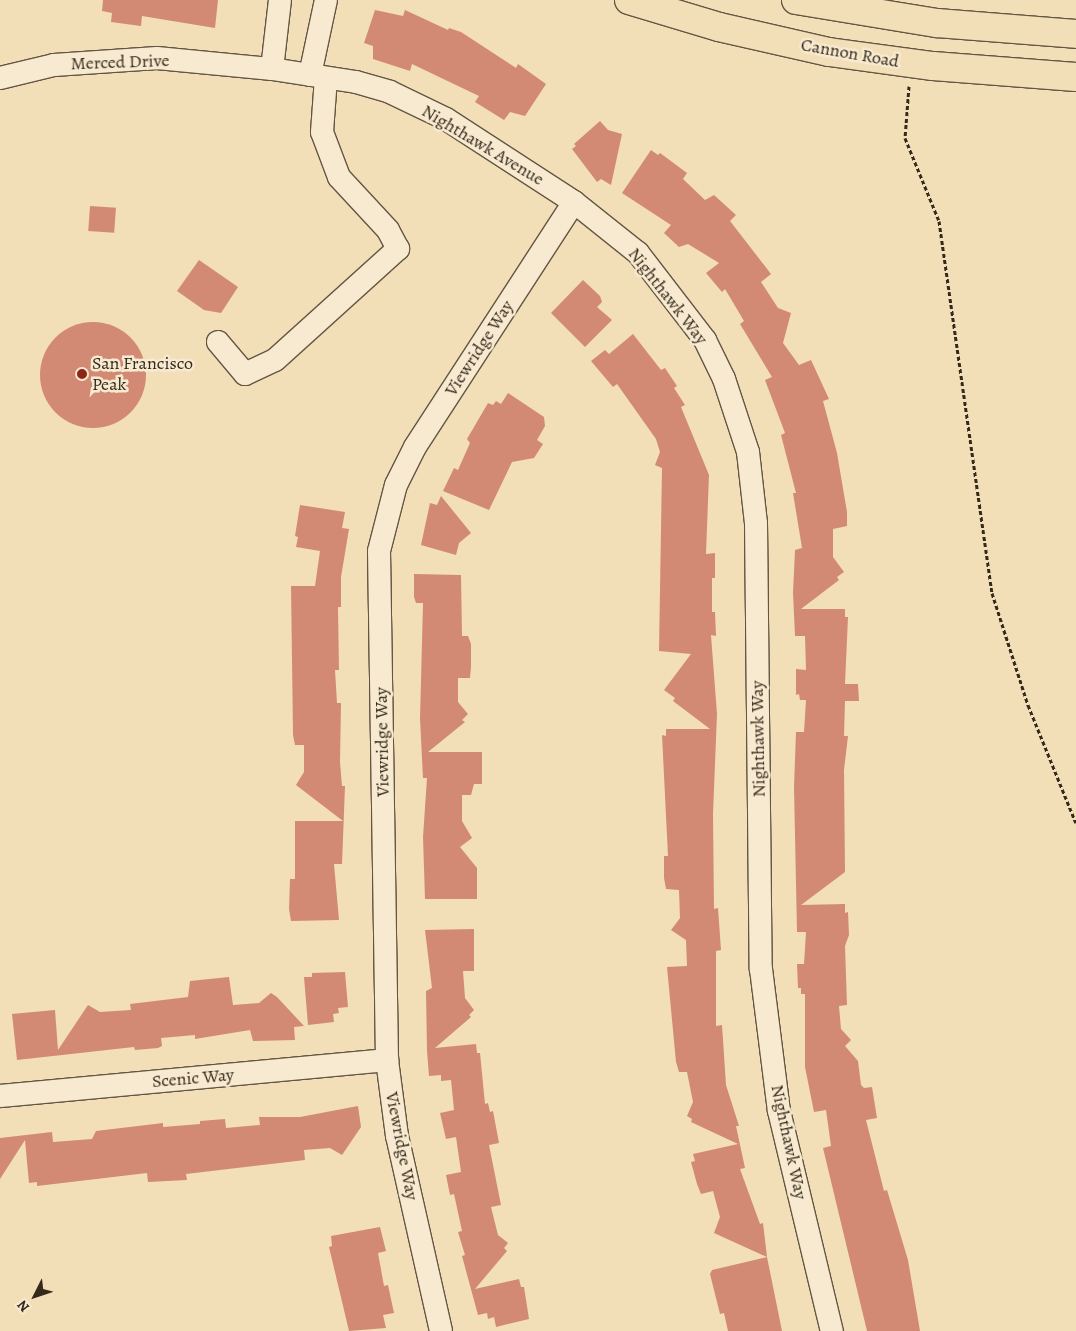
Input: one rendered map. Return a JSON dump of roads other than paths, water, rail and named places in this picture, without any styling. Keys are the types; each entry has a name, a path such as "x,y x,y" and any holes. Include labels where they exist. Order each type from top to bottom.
{"main road":[{"name":"Cannon Road","path":"629,0 719,27 830,52 933,66 1076,78"},
{"path":"796,0 938,23 1076,34"}],"street":[{"path":"272,68 280,0"},
{"path":"218,342 246,374 275,360 398,249 388,230 339,177 322,132 318,76 326,0"},
{"name":"Merced Drive","path":"0,78 54,65 157,58 272,68"},
{"name":"Nighthawk Avenue","path":"272,68 390,92 446,119 574,202"},
{"name":"Viewridge Way","path":"441,1331 397,1136 387,1060 379,551 396,485 415,447 574,202"},
{"name":"Nighthawk Way","path":"574,202 638,253 705,340 724,378 748,452 756,524 761,969 779,1111 832,1331"},
{"name":"Scenic Way","path":"0,1096 387,1060"}],"place":[{"name":"San Francisco Peak","path":"82,374"}]}
